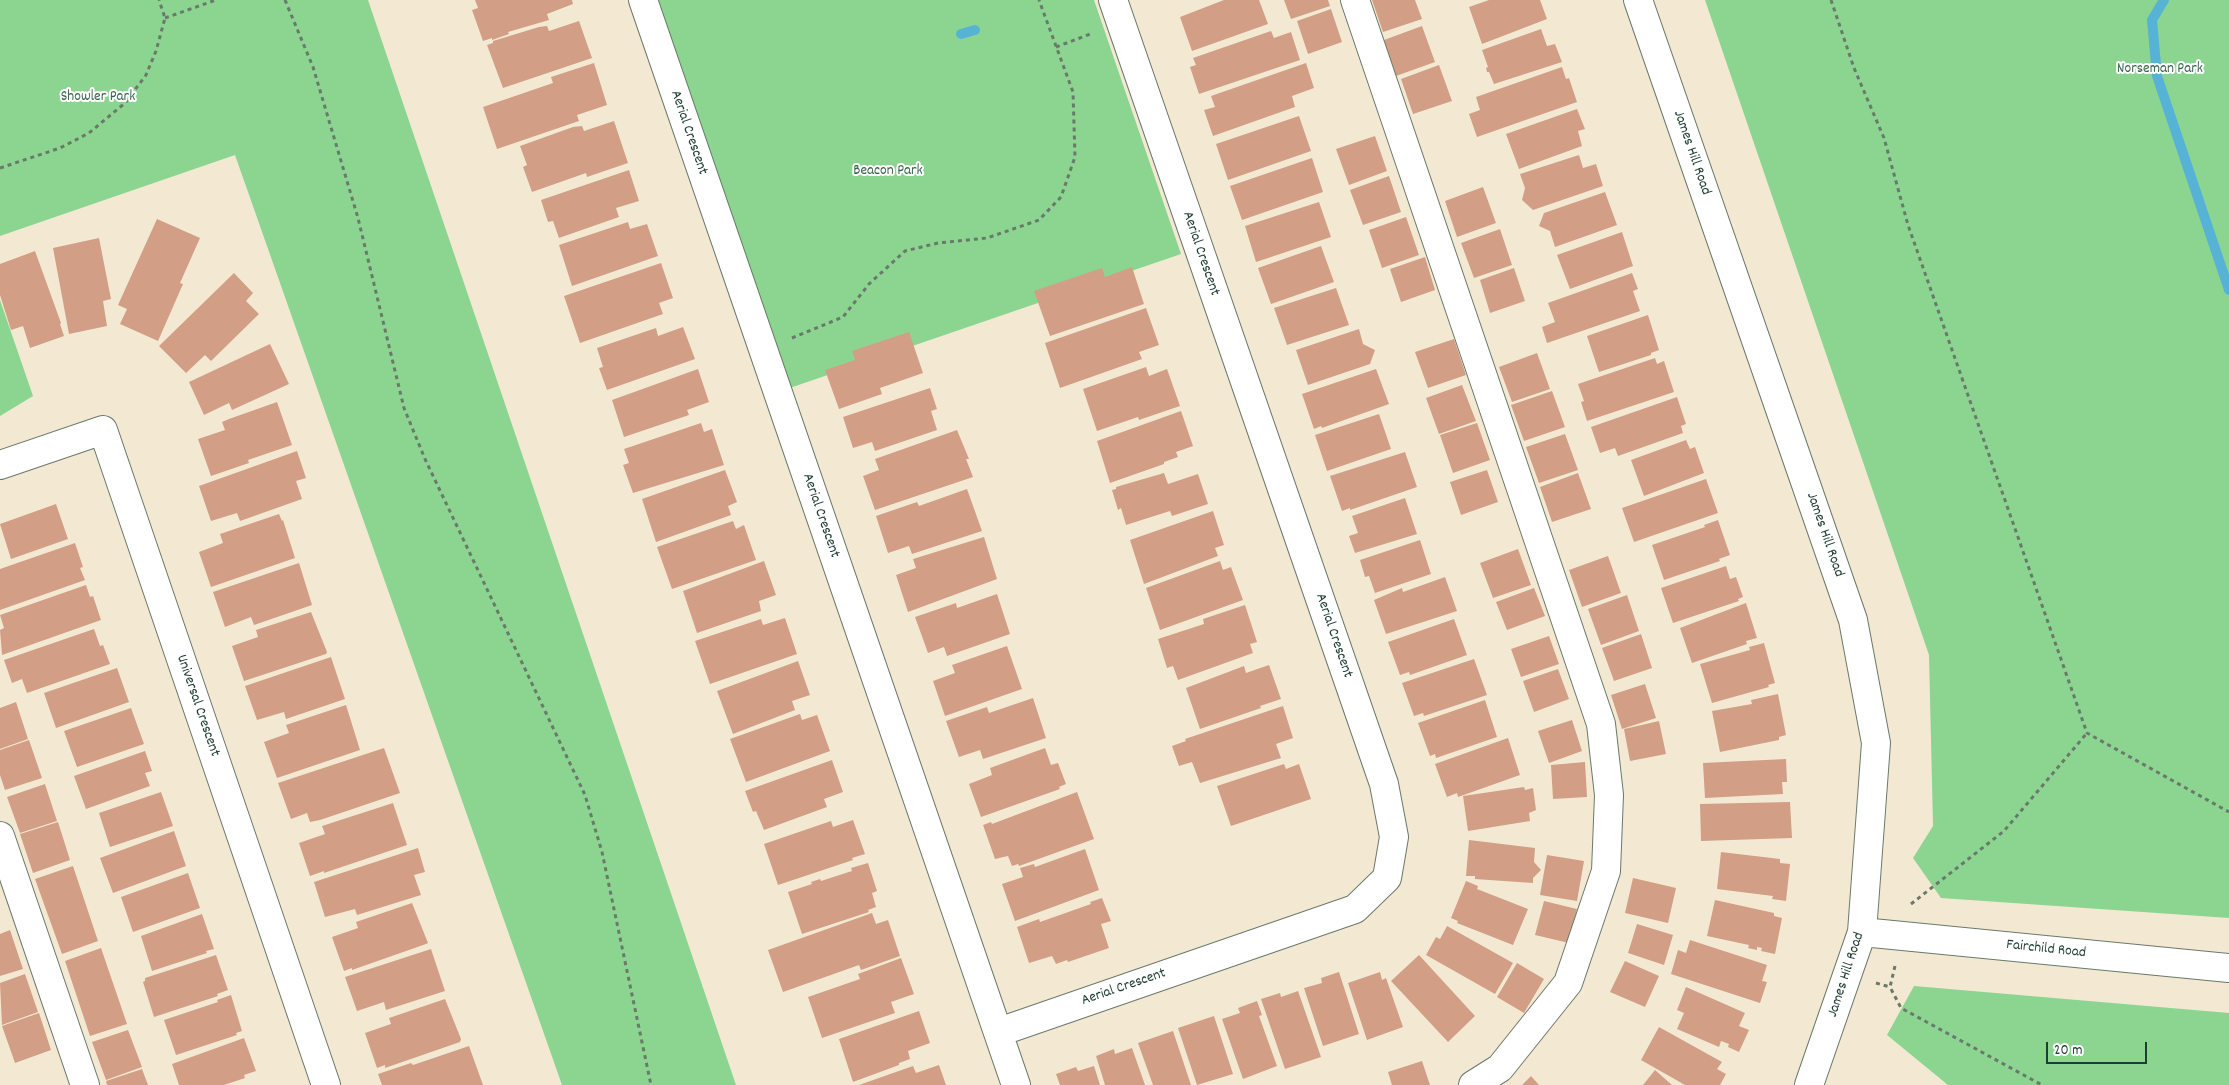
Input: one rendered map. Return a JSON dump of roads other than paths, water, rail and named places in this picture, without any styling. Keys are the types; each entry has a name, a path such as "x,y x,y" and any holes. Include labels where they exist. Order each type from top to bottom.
{"street":[{"name":"Aerial Crescent","path":"643,0 1016,1085"},
{"path":"1355,0 1601,724 1609,795 1606,871 1568,983 1500,1068 1473,1085"},
{"name":"James Hill Road","path":"1638,0 1853,620 1876,743 1862,932 1809,1085"},
{"name":"Aerial Crescent","path":"998,1032 1354,909 1387,878 1394,836 1384,784 1117,11"},
{"name":"Universal Crescent","path":"0,466 103,430 326,1085"},
{"path":"0,836 85,1085"},
{"name":"Fairchild Road","path":"1862,932 2229,968"}],"waterway":[{"path":"2164,0 2152,20 2157,76 2229,290"},
{"path":"961,34 975,30"}],"park label":[{"name":"Norseman Park","path":"2160,70"},
{"name":"Showler Park","path":"98,98"},
{"name":"Beacon Park","path":"888,172"}]}
